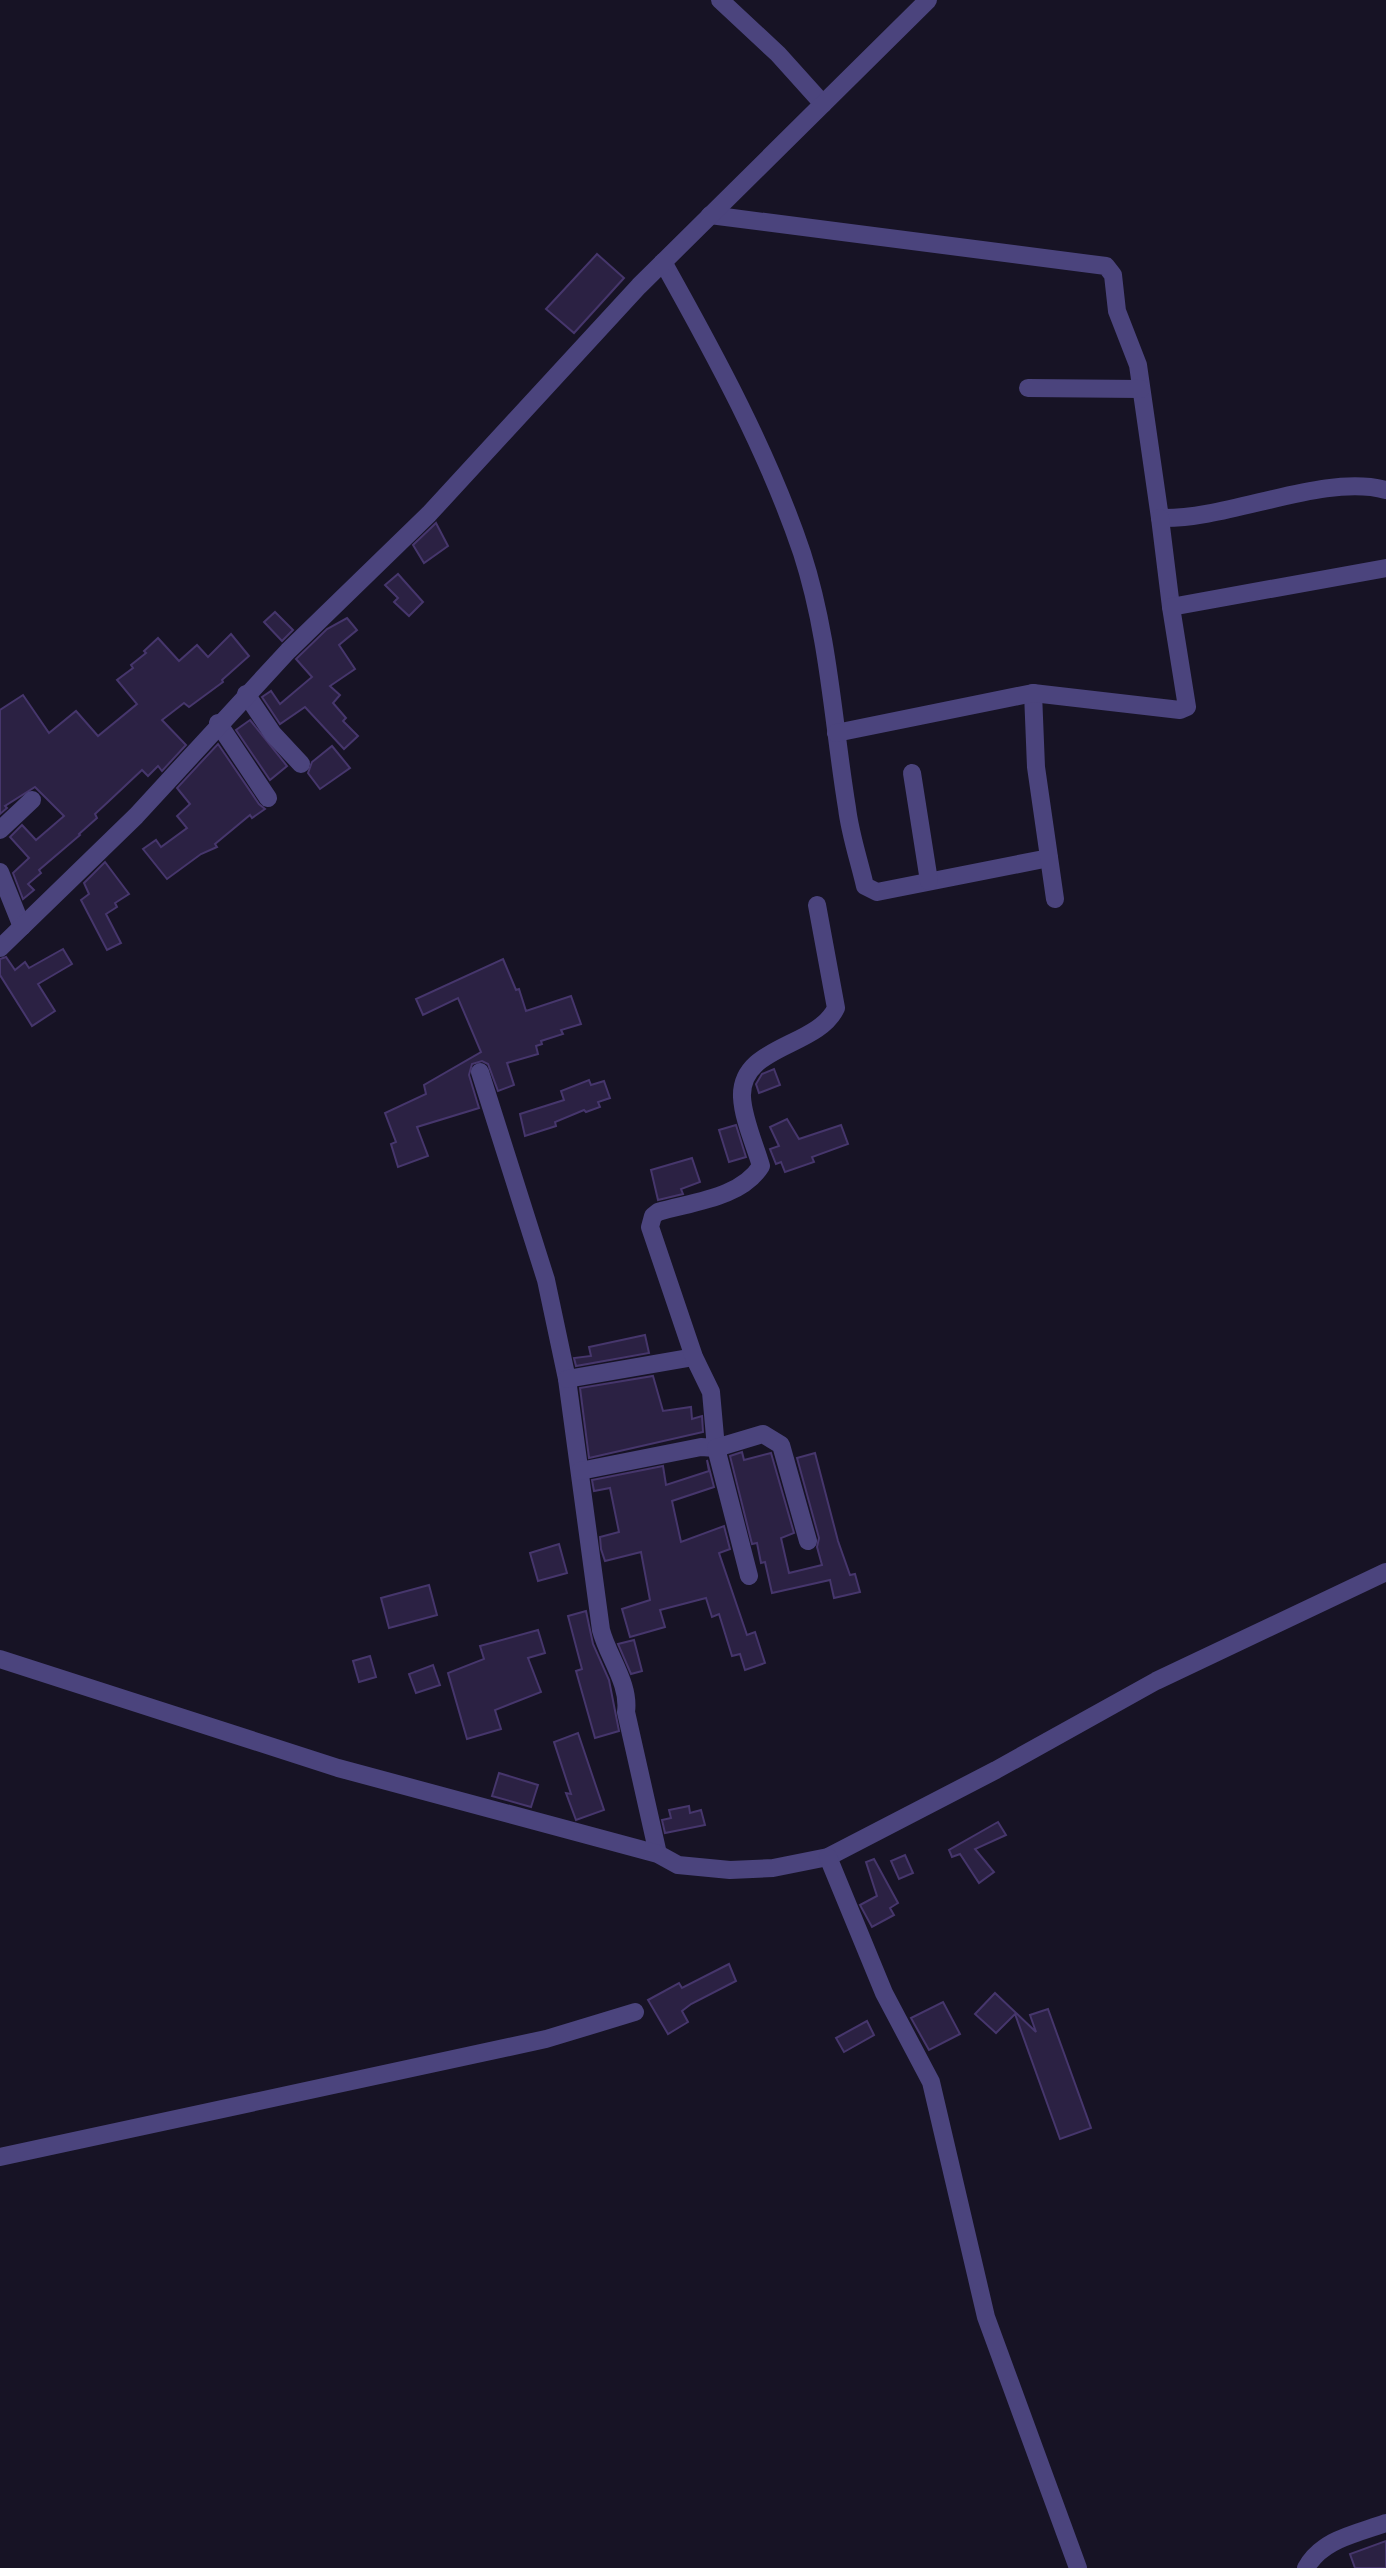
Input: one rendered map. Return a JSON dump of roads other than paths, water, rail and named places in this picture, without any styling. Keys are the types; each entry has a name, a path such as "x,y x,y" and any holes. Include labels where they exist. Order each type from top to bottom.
{"street":[{"path":"720,0 778,54 823,103"},
{"path":"0,948 136,816 246,694 429,514 663,262 928,0"},
{"path":"710,215 1106,266 1113,275 1117,311 1138,365 1186,707 1170,710 1033,693 836,733"},
{"path":"663,262 706,340 766,467 802,553 833,690 847,812 865,886 877,892 1049,858"},
{"path":"1028,388 1141,389"},
{"path":"1160,518 1228,510 1342,486 1367,484 1386,492"},
{"path":"1171,607 1386,568"},
{"path":"1033,693 1036,767 1055,899"},
{"path":"246,694 273,734 301,764"},
{"path":"218,723 268,798"},
{"path":"912,773 929,881"},
{"path":"0,830 32,800"},
{"path":"0,872 22,928"},
{"path":"749,1576 716,1448 710,1392 694,1357 650,1227 653,1216 659,1212 733,1190 753,1178 761,1166 742,1097 746,1074 758,1062 818,1030 836,1008 817,905"},
{"path":"480,1072 546,1280 567,1379 601,1630 607,1652 628,1699 626,1712 658,1854"},
{"path":"567,1379 694,1357"},
{"path":"580,1471 701,1447 716,1448 764,1434 781,1445 808,1541"},
{"path":"0,1659 338,1768 658,1854 678,1865 730,1870 773,1868 828,1857 996,1770 1156,1681 1386,1572"},
{"path":"828,1857 884,1993 931,2082 986,2317 1078,2568"},
{"path":"0,2157 547,2039 635,2012"},
{"path":"1306,2568 1314,2553 1325,2545 1386,2523"}]}
